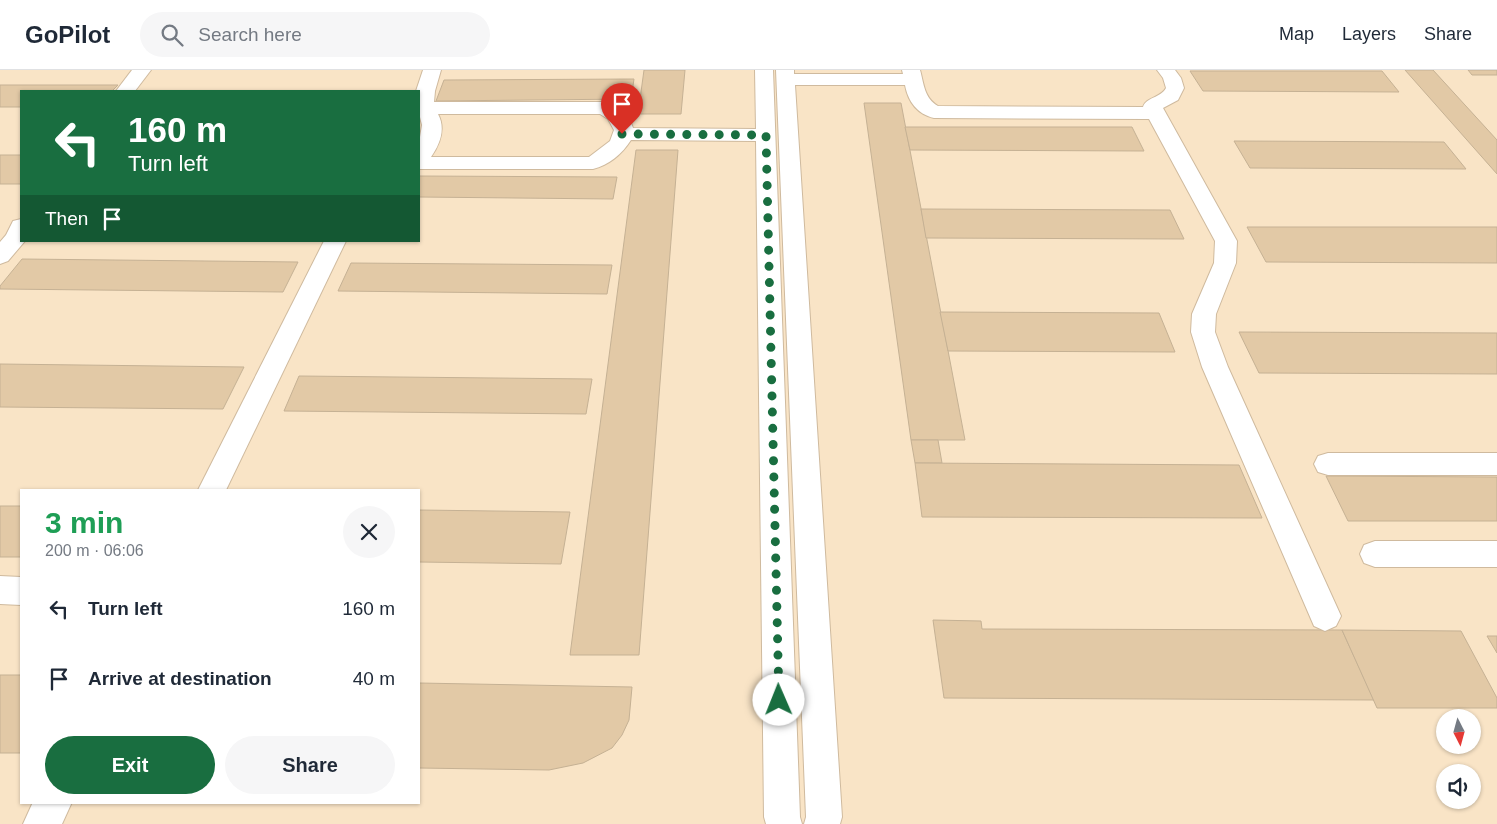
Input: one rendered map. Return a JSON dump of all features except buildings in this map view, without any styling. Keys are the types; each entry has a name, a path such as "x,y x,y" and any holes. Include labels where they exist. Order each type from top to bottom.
{"street":[{"path":"125,90 142,70"},
{"path":"420,158 432,136 431,120 426,108 426,84 432,70"},
{"path":"1166,70 1172,78 1175,88 1171,96 1152,106 1226,241 1225,263 1204,314 1203,332 1215,367 1325,616"},
{"path":"778,73 912,75 917,98 923,106 934,112 1156,113"},
{"path":"778,73 766,135 782,817 784,824"},
{"path":"778,73 824,817 822,824"},
{"path":"420,163 592,163 608,156 620,145 622,134 622,124 613,112 604,108 426,108"},
{"path":"622,134 766,135"},
{"path":"0,256 16,238 20,228"},
{"path":"212,489 335,242"},
{"path":"1328,464 1497,464"},
{"path":"1375,554 1497,554"},
{"path":"0,590 20,590"},
{"path":"41,824 53,804"}],"route":[{"path":"622,134 766,135 779,700"}]}
